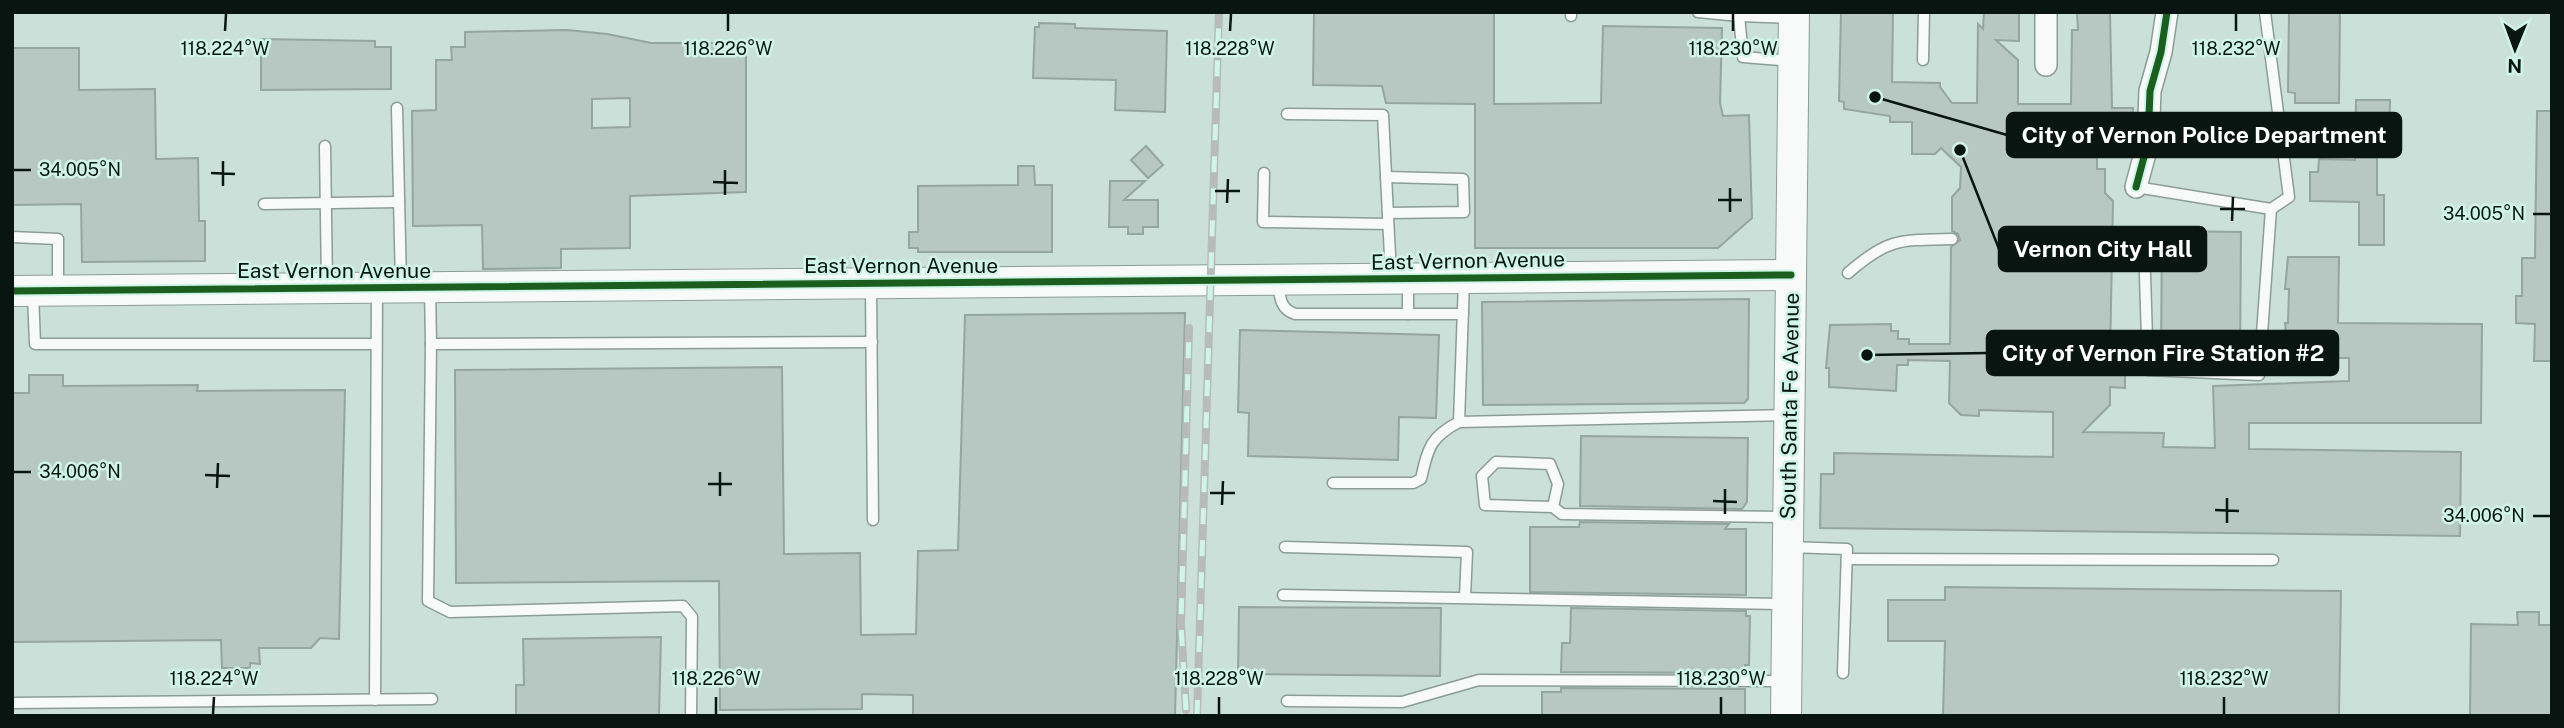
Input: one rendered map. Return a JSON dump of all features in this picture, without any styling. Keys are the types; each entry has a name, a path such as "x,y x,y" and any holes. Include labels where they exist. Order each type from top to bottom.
{"street":[{"path":"2046,12 2046,65"},
{"path":"2136,187 2148,142 2150,92 2167,12"},
{"name":"South Santa Fe Avenue","path":"1786,716 1794,15"},
{"name":"East Vernon Avenue","path":"34,291 1791,275"}],"lane":[{"path":"1698,12 1739,16 1794,15"},
{"path":"1923,60 1924,12"},
{"path":"2136,187 2271,209 2289,197 2265,12"},
{"path":"1739,16 1743,57 1793,61"},
{"path":"397,108 402,288 431,344 428,601 450,612 683,606 692,617 691,716"},
{"path":"1287,114 1383,115 1388,219 1408,314"},
{"path":"325,146 327,289"},
{"path":"1264,173 1263,222 1388,219 1464,212 1463,179 1386,177"},
{"path":"264,204 399,202"},
{"path":"2144,244 2148,370 2259,375 2271,209"},
{"path":"12,237 58,239 34,291 35,344 376,344"},
{"path":"1848,273 1869,254 1892,242 1952,239"},
{"path":"1459,422 1464,279"},
{"path":"1277,280 1280,302 1295,314 1463,314"},
{"path":"871,284 873,520"},
{"path":"375,700 376,344 402,288"},
{"path":"431,344 872,342"},
{"path":"1333,483 1413,484 1421,480 1429,447 1438,433 1459,422 1789,415"},
{"path":"1553,507 1558,484 1550,464 1496,462 1482,476 1485,505 1553,507 1562,514 1656,518 1788,517"},
{"path":"1285,547 1467,552 1465,597"},
{"path":"1788,547 1847,549 1843,673"},
{"path":"1847,559 2273,560"},
{"path":"1283,595 1787,604"},
{"path":"1287,701 1402,702 1479,680 1786,681"},
{"path":"12,702 432,699"}],"building":[{"path":"1314,12 1494,12 1494,104 1601,103 1603,26 1722,28 1720,103 1723,116 1749,115 1752,218 1718,248 1475,248 1475,104 1386,103 1382,86 1313,85"},
{"path":"1841,12 1893,12 1892,82 1940,83 1952,103 1977,103 1978,24 1983,29 1984,12 2019,12 2019,41 1996,40 2018,60 2018,104 2071,104 2072,30 2078,30 2077,12 2110,12 2112,108 2133,108 2132,133 2097,133 2097,169 2105,169 2105,193 2113,201 2110,357 2125,357 2125,388 2110,387 2110,405 2083,432 2164,433 2163,447 2215,448 2213,386 2349,381 2349,358 2288,358 2285,323 2288,323 2289,289 2285,289 2288,257 2339,257 2338,323 2482,324 2481,423 2249,423 2249,449 2461,452 2460,536 1820,528 1821,474 1834,474 1834,453 2053,457 2053,412 1979,410 1979,416 1961,415 1949,403 1950,361 1908,360 1908,365 1897,365 1896,391 1829,387 1829,368 1826,368 1830,325 1891,324 1891,331 1898,331 1898,339 1909,339 1909,344 1950,344 1951,247 1960,240 1958,234 1952,231 1952,197 1960,188 1961,167 1941,148 1935,154 1912,154 1912,122 1890,122 1890,116 1844,109 1844,102 1839,101"},
{"path":"2289,12 2340,12 2339,103 2295,103 2295,93 2288,92"},
{"path":"1039,23 1075,24 1075,28 1167,31 1165,112 1115,110 1116,80 1033,78 1035,27 1039,27"},
{"path":"567,30 607,34 651,43 746,43 746,192 630,196 630,248 561,249 561,268 483,269 482,225 413,226 412,111 436,110 436,60 452,60 451,47 465,47 465,32","holes":["630,98 630,127 592,128 592,99"]},
{"path":"261,39 375,41 375,47 391,47 391,89 261,90"},
{"path":"12,48 79,48 79,90 155,89 156,159 198,158 199,221 205,221 205,261 82,262 81,204 12,205"},
{"path":"2356,100 2390,100 2389,151 2377,151 2377,195 2384,195 2384,245 2359,245 2359,202 2310,201 2310,172 2318,172 2319,159 2355,160"},
{"path":"2537,111 2552,111 2552,361 2534,361 2535,324 2516,323 2516,296 2522,296 2522,258 2535,258"},
{"path":"1146,146 1163,165 1148,178 1131,160"},
{"path":"1018,166 1034,166 1035,185 1052,185 1052,252 918,252 918,248 909,248 909,232 918,232 918,186 1018,185"},
{"path":"1110,181 1145,181 1124,200 1158,200 1158,227 1143,227 1143,234 1128,234 1128,227 1109,227"},
{"path":"2162,231 2241,232 2240,357 2161,357"},
{"path":"1749,299 1748,399 1744,403 1483,405 1482,302"},
{"path":"1185,313 1175,716 913,716 913,695 862,694 862,709 720,710 719,581 456,583 455,370 782,367 784,554 860,553 861,635 916,634 918,551 958,550 965,315"},
{"path":"1240,330 1439,335 1436,418 1399,417 1398,460 1248,456 1249,413 1238,412"},
{"path":"29,375 63,375 63,386 198,385 197,391 345,390 339,639 320,638 311,648 259,648 260,664 250,663 250,668 222,668 221,640 12,642 12,393 29,393"},
{"path":"1581,436 1748,438 1747,502 1742,509 1580,506"},
{"path":"1580,522 1729,524 1725,529 1746,529 1746,595 1530,592 1530,527 1579,527"},
{"path":"1945,587 2341,591 2339,716 1943,716 1945,641 1888,641 1888,600 1945,600"},
{"path":"1239,607 1441,608 1440,676 1238,674"},
{"path":"1571,608 1746,611 1746,616 1750,616 1749,665 1745,665 1745,673 1561,672 1562,643 1570,643"},
{"path":"2517,612 2539,612 2539,625 2552,625 2552,716 2470,716 2471,624 2518,625"},
{"path":"661,637 659,716 516,715 516,685 524,685 523,639"},
{"path":"1561,688 1745,689 1745,716 1542,716 1542,692 1561,692"}],"railway":[{"path":"1197,716 1219,12"},
{"path":"1186,710 1181,624 1189,328"}],"cycle path":[{"path":"2136,187 2148,142 2150,91 2161,52 2167,12"},
{"path":"12,291 1791,275"}],"place":[{"name":"City of Vernon Police Department","path":"1875,97"},
{"name":"Vernon City Hall","path":"1960,150"},
{"name":"City of Vernon Fire Station #2","path":"1867,355"}]}
